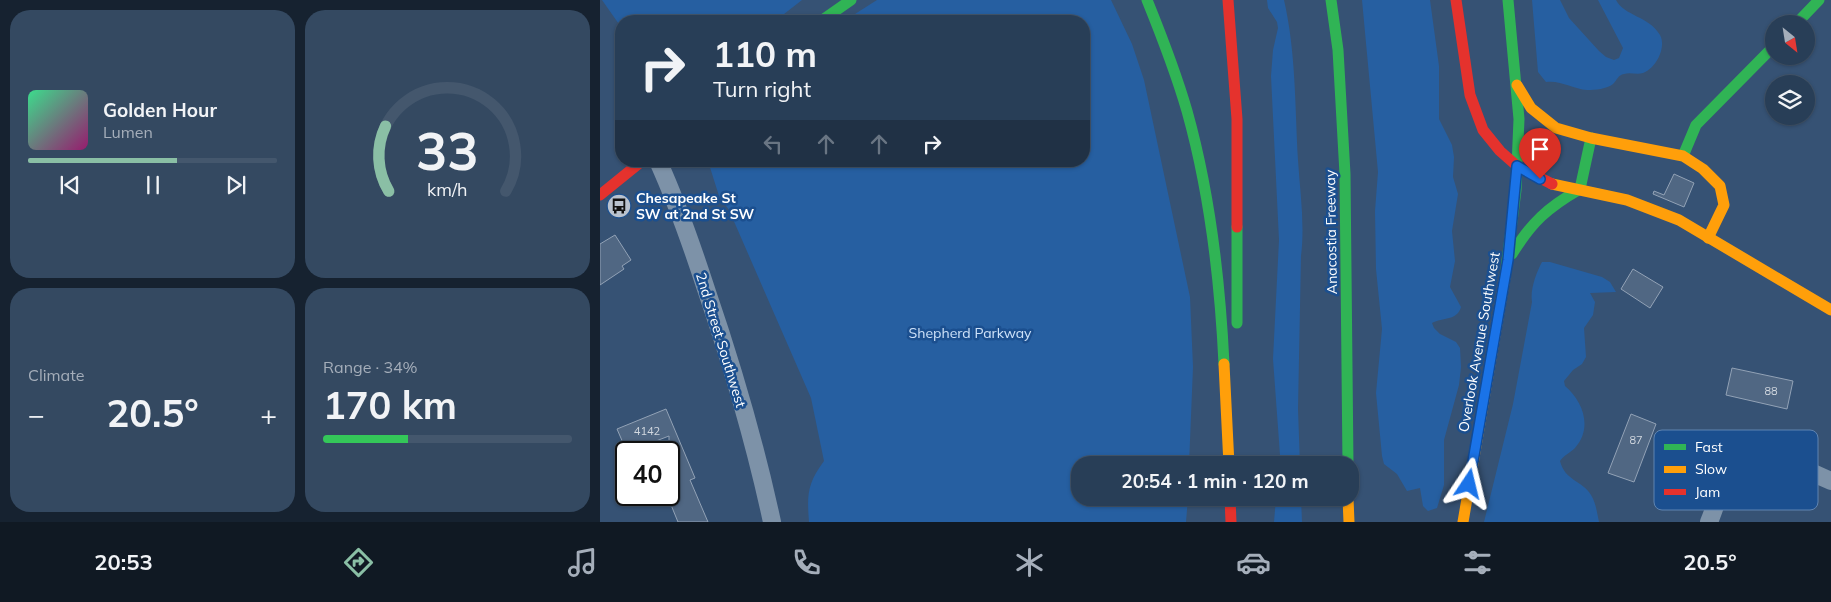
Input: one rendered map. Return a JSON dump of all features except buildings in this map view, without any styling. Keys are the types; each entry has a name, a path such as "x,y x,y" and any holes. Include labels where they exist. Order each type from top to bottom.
{"main road":[{"path":"830,15 851,0"},
{"path":"1147,0 1172,59 1188,110 1202,169 1222,324 1229,456"},
{"path":"1228,0 1237,127 1237,336"},
{"name":"Anacostia Freeway","path":"1331,0 1338,50 1344,158 1348,456"},
{"path":"1456,0 1469,89 1474,108 1483,130 1493,144 1517,166 1550,184 1580,189 1647,206 1679,220 1831,310"},
{"name":"Overlook Avenue Southwest","path":"1462,522 1508,260 1517,166 1519,119 1508,0"},
{"path":"1805,15 1819,0"},
{"path":"1683,156 1696,125 1765,55"},
{"path":"1516,83 1531,108 1547,122 1567,132 1683,156 1703,169 1720,186 1724,205 1708,238"},
{"path":"1508,260 1533,222 1550,206 1580,189 1591,138"},
{"path":"600,195 635,167"},
{"path":"1235,456 1237,388"},
{"path":"1232,506 1232,522"},
{"path":"1348,506 1348,522"}],"street":[{"name":"2nd Street Southwest","path":"660,167 717,321 751,439 772,522"},
{"path":"1818,476 1831,481"},
{"path":"1709,522 1714,510"}],"green space":[{"path":"602,0 802,0 783,15 615,15 615,18"},
{"name":"Shepherd Parkway","path":"877,0 1111,0 1132,44 1144,80 1190,297 1193,367 1189,456 1071,456 1071,506 1187,506 1186,522 809,522 809,490 814,476 824,461 811,398 729,210 719,196 710,167 1090,167 1090,15 853,15"},
{"path":"1267,0 1284,0 1291,39 1294,80 1302,220 1298,409 1300,456 1280,456 1273,359 1279,240 1271,76 1273,50 1278,28 1277,22 1268,8"},
{"path":"1362,0 1430,0 1439,66 1439,119 1452,145 1454,157 1453,177 1458,194 1452,231 1455,261 1450,287 1461,307 1453,317 1432,323 1440,334 1456,342 1460,348 1461,367 1459,385 1444,440 1444,485 1437,508 1428,511 1423,506 1420,488 1407,491 1397,474 1384,464 1382,456 1376,393 1382,329 1376,269 1375,211 1378,172"},
{"path":"1532,0 1560,0 1569,18 1599,51 1606,57 1614,60 1619,58 1623,48 1598,0 1616,0 1625,10 1650,24 1660,35 1662,46 1659,57 1647,71 1641,74 1629,73 1622,75 1613,84 1601,89 1587,90 1557,82 1546,82 1538,72"},
{"path":"1542,262 1550,262 1602,277 1610,282 1616,292 1590,293 1595,302 1593,315 1584,328 1586,357 1582,364 1573,370 1564,381 1565,386 1577,399 1581,407 1584,415 1584,432 1575,448 1560,461 1566,473 1591,495 1599,522 1484,522 1513,404 1532,302 1533,287"},
{"path":"1275,506 1301,506 1302,522 1274,522"}],"traffic: fast":[{"path":"830,15 851,0"},
{"path":"1147,0 1183,97 1202,173 1217,268 1224,364"},
{"path":"1331,0 1338,50 1345,174 1348,456"},
{"path":"1505,277 1516,190 1519,119 1508,0"},
{"path":"1805,15 1819,0"},
{"path":"1683,156 1696,125 1765,55"},
{"path":"1512,254 1526,233 1549,209 1580,189 1591,138"},
{"path":"1237,227 1237,323"}],"traffic: slow":[{"path":"1517,85 1531,108 1556,128 1591,138 1683,156 1703,169 1720,186 1724,205 1708,238"},
{"path":"1552,184 1627,200 1679,220 1831,310"},
{"path":"1463,522 1505,277"},
{"path":"1224,364 1229,456"},
{"path":"1348,506 1349,522"}],"traffic: jam":[{"path":"1228,0 1237,119 1237,227"},
{"path":"1456,0 1470,95 1483,130 1500,151 1517,166 1552,184"},
{"path":"600,195 635,167"},
{"path":"1230,506 1231,522"}],"place":[{"name":"Chesapeake St SW at 2nd St SW","path":"619,206"}],"route":[{"path":"1469,484 1508,260 1517,166 1540,179"}]}
